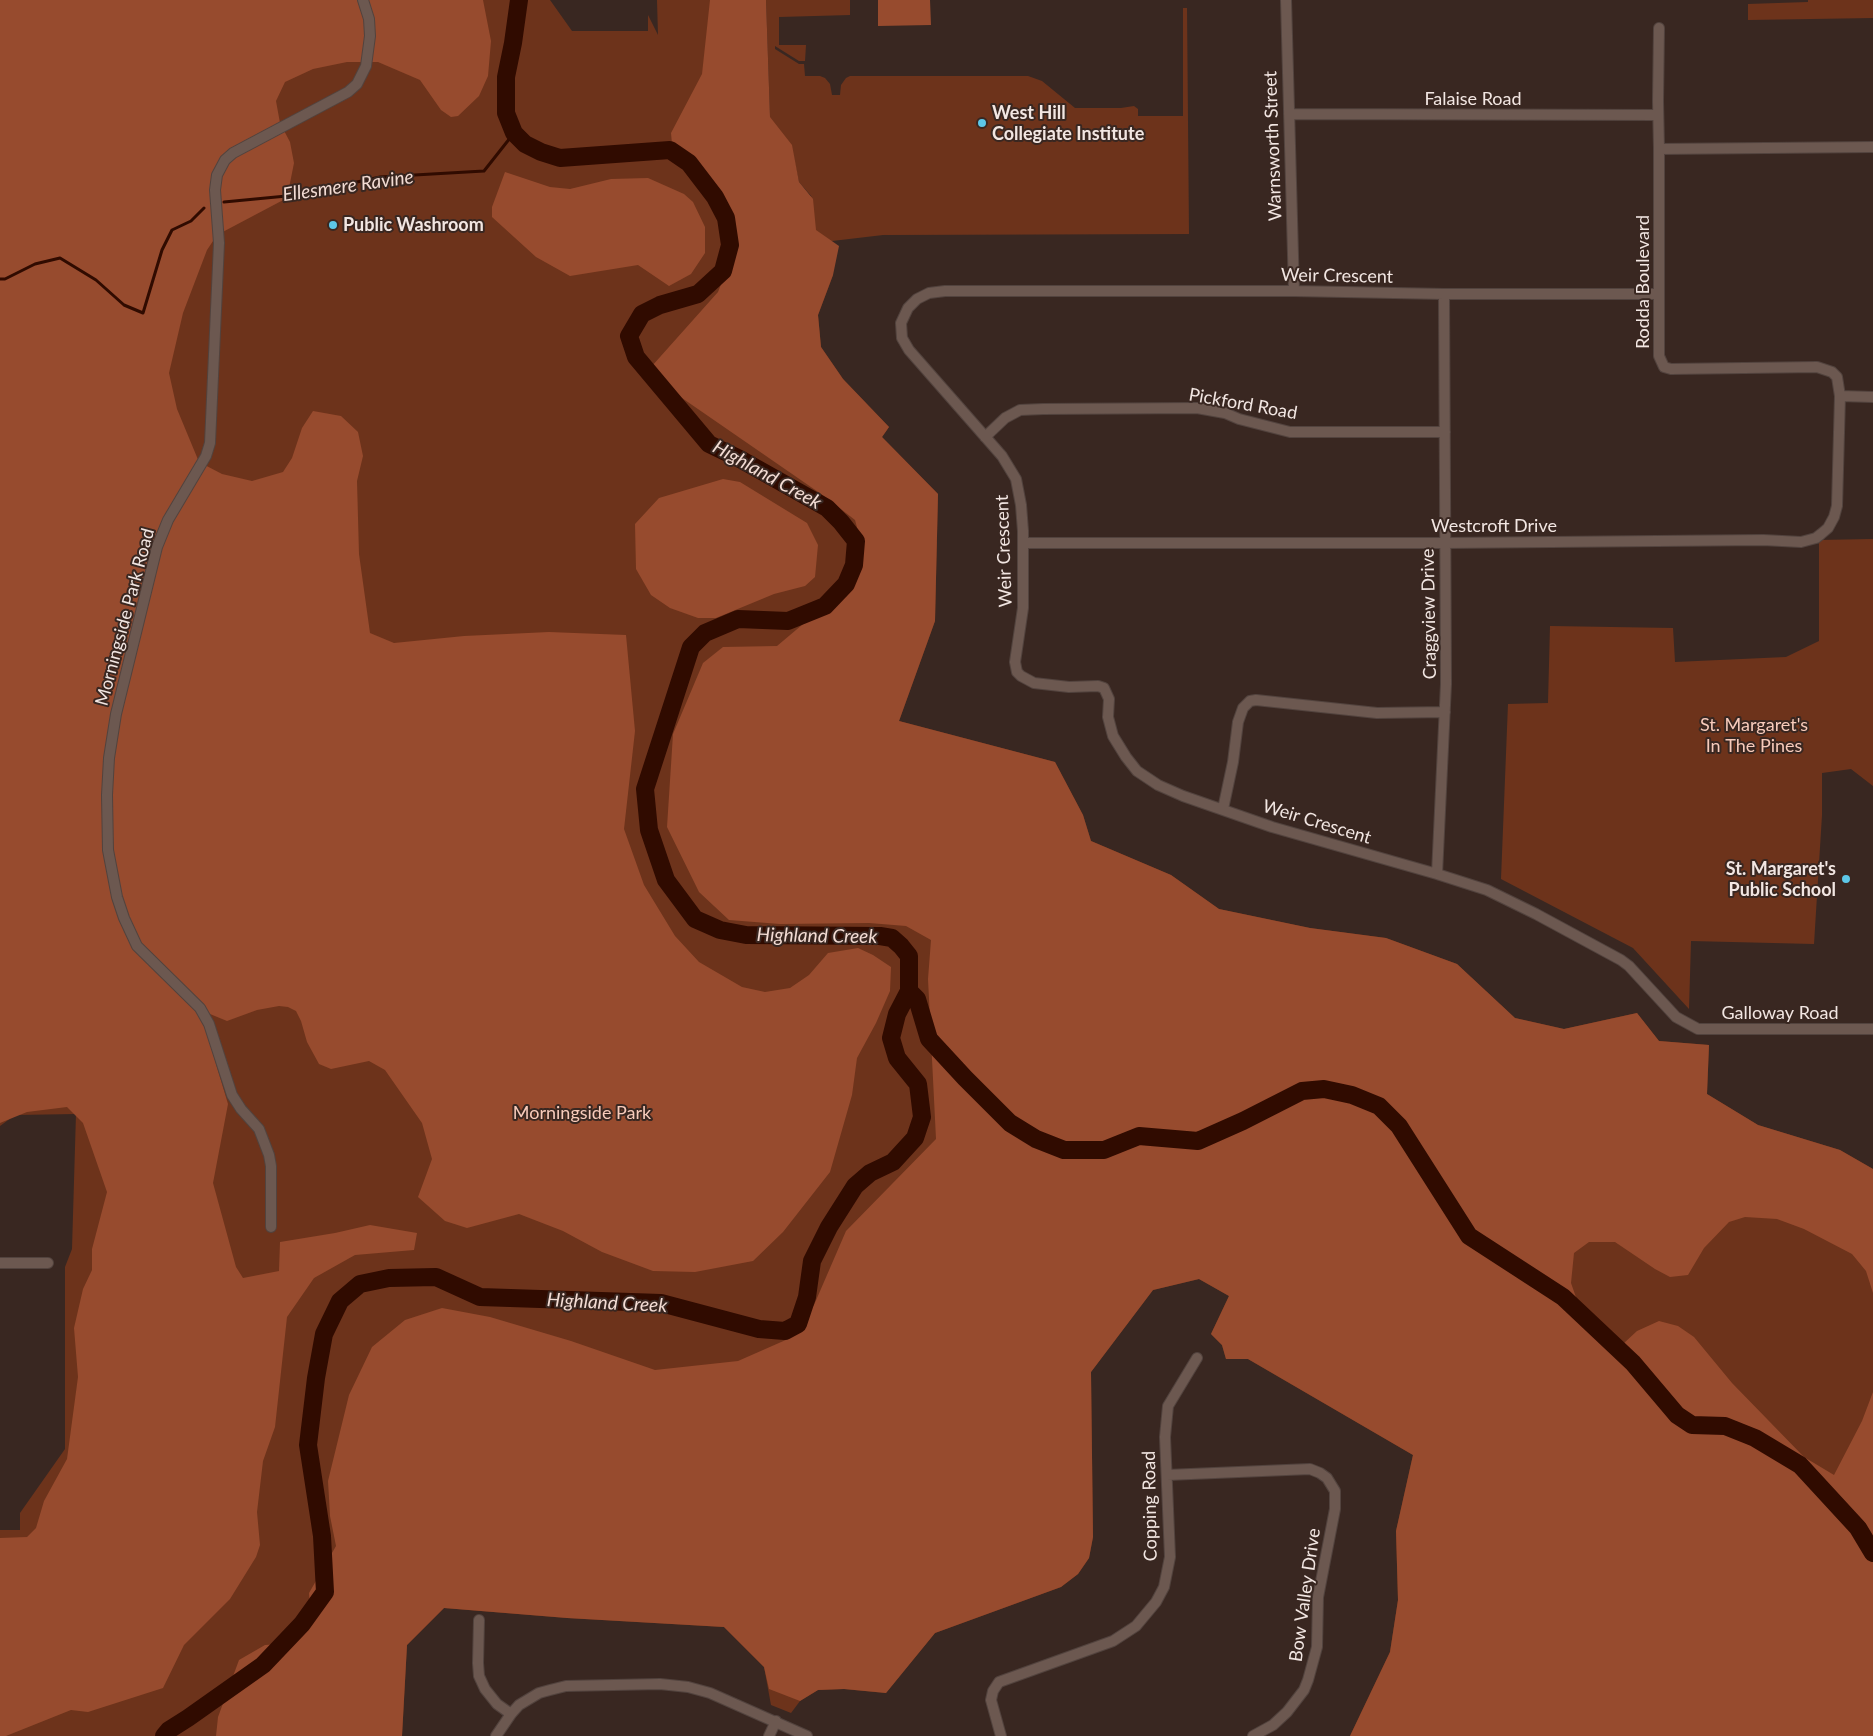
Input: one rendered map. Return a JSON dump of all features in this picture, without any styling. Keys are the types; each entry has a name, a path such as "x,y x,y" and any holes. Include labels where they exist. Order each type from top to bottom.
{"street":[{"name":"Morningside Park Road","path":"270,1228 271,1166 260,1129 241,1110 232,1095 209,1024 200,1008 137,946 124,918 117,897 108,850 108,766 116,714 157,547 168,520 209,446 219,243 215,190 217,175 225,160 234,153 332,101 348,92 357,84 366,66 369,45 369,19 363,0"},
{"name":"Warnsworth Street","path":"1286,0 1294,291"},
{"name":"Rodda Boulevard","path":"1659,28 1658,294 1659,356 1664,367 1671,369 1817,367 1832,372 1837,377 1840,396"},
{"name":"Falaise Road","path":"1289,114 1658,114"},
{"path":"1659,149 1873,147"},
{"name":"Weir Crescent","path":"1658,294 945,291 929,293 916,299 908,308 901,323 902,338 909,350 1002,456 1016,479 1021,505 1023,608 1015,662 1017,672 1021,676 1034,683 1069,687 1098,686 1104,688 1110,699 1108,716 1113,736 1137,771 1158,785 1183,796 1272,827 1487,890 1622,960 1676,1017 1687,1024"},
{"name":"Craggview Drive","path":"1437,874 1447,632 1444,294"},
{"path":"1840,396 1873,396"},
{"name":"Westcroft Drive","path":"1022,543 1445,543 1763,540 1801,542 1816,538 1828,528 1837,506 1840,396"},
{"name":"Pickford Road","path":"985,437 1005,418 1020,410 1053,409 1197,408 1225,413 1239,419 1290,432 1445,432"},
{"path":"1223,809 1238,722 1243,708 1250,701 1256,700 1378,713 1445,712"},
{"name":"Galloway Road","path":"1687,1024 1698,1028 1719,1030 1873,1029"},
{"path":"0,1263 48,1263"},
{"name":"Copping Road","path":"1001,1736 991,1700 993,1691 999,1682 1112,1641 1136,1626 1156,1602 1164,1587 1170,1557 1165,1437 1168,1406 1197,1358"},
{"name":"Bow Valley Drive","path":"1167,1475 1310,1469 1320,1472 1327,1478 1335,1491 1335,1509 1318,1597 1317,1647 1308,1680 1304,1690 1287,1712 1273,1725 1253,1736"},
{"path":"479,1620 479,1676 485,1689 497,1704 511,1714"},
{"path":"496,1736 519,1705 539,1693 566,1686 660,1684 700,1690 776,1721 807,1736"},
{"path":"769,1736 776,1721"}],"green space":[{"name":"Morningside Park","path":"0,0 550,0 572,31 648,31 648,15 658,35 657,0 749,0 751,65 786,181 812,197 799,182 791,145 770,118 766,0 850,0 850,15 779,17 779,45 806,45 805,61 799,61 775,46 775,49 799,64 804,64 805,76 825,78 830,84 832,95 840,95 841,85 850,76 1028,76 1042,81 1075,108 1121,108 1134,106 1138,109 1138,116 1183,116 1183,8 1187,8 1189,234 883,235 832,241 833,275 818,315 821,347 843,379 889,427 882,437 938,494 935,621 899,721 1055,762 1083,815 1091,841 1171,875 1219,909 1310,928 1386,938 1457,964 1515,1018 1564,1029 1637,1013 1659,1041 1709,1045 1707,1094 1758,1125 1840,1150 1873,1169 1873,1736 1350,1736 1390,1652 1398,1600 1396,1531 1413,1455 1248,1359 1226,1359 1222,1345 1211,1334 1229,1296 1199,1279 1153,1290 1091,1372 1093,1537 1089,1558 1078,1574 1061,1587 935,1633 886,1693 844,1689 818,1690 800,1701 791,1713 771,1705 764,1667 724,1627 567,1618 444,1608 407,1645 402,1736 0,1736 0,1530 20,1530 20,1513 65,1449 65,1267 72,1249 76,1114 15,1115 0,1126"},
{"path":"0,0 483,0 491,41 488,76 479,96 458,116 451,117 441,110 420,80 378,62 347,62 313,69 285,82 276,101 280,123 290,142 294,163 287,198 217,235 207,250 183,313 169,373 177,409 199,462 222,474 252,481 283,472 292,458 302,428 313,411 341,416 358,432 363,456 357,481 359,554 370,633 394,643 464,636 549,632 626,635 635,731 624,829 644,885 675,936 699,962 742,987 765,992 790,988 809,975 828,953 858,948 891,967 890,991 876,1023 857,1058 852,1095 830,1172 783,1232 753,1261 695,1272 653,1271 602,1252 563,1231 519,1214 467,1228 445,1221 418,1197 432,1159 422,1123 385,1070 369,1061 331,1069 319,1064 307,1042 296,1011 288,1007 279,1006 257,1010 227,1021 210,1014 202,1017 228,1104 213,1183 236,1267 243,1278 279,1271 280,1242 370,1225 417,1233 414,1250 355,1255 314,1278 287,1317 275,1427 263,1461 257,1512 260,1545 256,1557 230,1599 184,1645 163,1688 88,1712 71,1710 6,1736 0,1736 0,1538 27,1537 36,1528 44,1501 67,1459 78,1377 74,1328 83,1289 92,1270 92,1249 107,1192 83,1123 67,1107 27,1112 0,1123"},
{"path":"710,0 766,0 770,117 792,145 799,182 813,199 816,230 839,246 833,275 818,315 821,347 843,379 889,427 882,437 938,494 935,621 899,721 1055,762 1083,815 1091,841 1171,875 1219,909 1310,928 1386,938 1457,964 1515,1018 1564,1029 1637,1013 1659,1041 1709,1045 1707,1094 1758,1125 1840,1150 1873,1169 1873,1293 1866,1271 1852,1254 1804,1229 1777,1219 1745,1217 1729,1222 1704,1248 1688,1275 1670,1277 1615,1242 1589,1242 1574,1253 1571,1283 1578,1303 1589,1321 1611,1339 1623,1344 1637,1331 1659,1321 1678,1326 1694,1337 1732,1383 1804,1457 1834,1475 1862,1421 1873,1392 1873,1736 1350,1736 1390,1652 1398,1600 1396,1531 1413,1455 1248,1359 1226,1359 1222,1345 1211,1334 1229,1296 1199,1279 1153,1290 1091,1372 1093,1537 1089,1558 1078,1574 1061,1587 935,1633 886,1693 844,1689 818,1690 800,1701 769,1689 764,1667 724,1627 567,1618 444,1608 407,1645 402,1736 216,1736 218,1717 239,1660 265,1645 295,1643 311,1626 309,1593 336,1546 330,1516 328,1481 349,1395 372,1347 405,1320 442,1308 490,1317 571,1341 655,1370 738,1361 788,1339 814,1305 846,1231 936,1139 928,979 931,940 906,926 869,923 780,924 729,920 699,892 667,827 673,734 703,663 723,647 777,646 834,598 850,575 861,542 855,520 824,496 653,378 652,366 718,292 731,259 727,216 672,144 671,133 702,74"},
{"path":"878,0 930,0 931,25 878,26"},
{"path":"1808,0 1873,0 1873,18 1748,20 1748,4 1808,2"},
{"path":"505,172 550,187 570,189 611,179 648,178 684,194 693,202 705,227 705,253 691,274 669,286 638,265 570,276 536,257 492,217 492,207"},
{"path":"723,479 740,482 807,523 818,545 815,577 805,586 774,594 716,618 698,618 670,608 651,595 636,569 635,524 659,498"},
{"name":"St. Margaret's In The Pines","path":"1873,539 1873,786 1851,769 1822,773 1822,815 1814,944 1691,941 1689,1009 1633,948 1501,879 1508,704 1548,703 1550,626 1673,628 1675,662 1786,657 1819,641 1819,540"}],"waterway":[{"name":"Highland Creek","path":"164,1736 169,1730 263,1665 302,1624 325,1592 322,1536 308,1445 316,1378 324,1334 340,1301 360,1284 389,1278 436,1277 480,1297 661,1303 759,1329 785,1331 798,1324 807,1297 812,1261 829,1227 855,1186 870,1173 893,1162 915,1138 922,1117 918,1084 897,1058 891,1038 897,1014 909,991 909,956 901,946 892,938 880,936 746,935 720,930 695,919 666,880 649,830 645,789 691,647 705,633 738,619 788,621 825,606 846,584 854,565 856,541 827,508 740,459 709,444 636,357 629,336 642,314 660,305 698,294 723,271 730,245 726,218 715,197 689,163 670,150 560,158 525,144 514,133 506,113 506,77 519,0"},
{"name":"Ellesmere Ravine","path":"224,202 297,195 380,177 484,171 514,133"},
{"name":"Ellesmere Ravine","path":"0,279 5,279 35,264 60,258 96,280 124,305 143,313 162,250 172,230 191,221 204,208"},
{"path":"909,991 917,999 929,1039 965,1078 1010,1123 1036,1139 1064,1150 1104,1150 1139,1136 1198,1141 1302,1091 1324,1089 1352,1095 1379,1106 1399,1126 1469,1236 1563,1297 1633,1363 1677,1415 1692,1425 1725,1426 1755,1438 1800,1465 1858,1528 1873,1553"}],"place":[{"name":"West Hill Collegiate Institute","path":"982,123"},
{"name":"Public Washroom","path":"333,225"},
{"name":"St. Margaret's Public School","path":"1846,879"}]}
